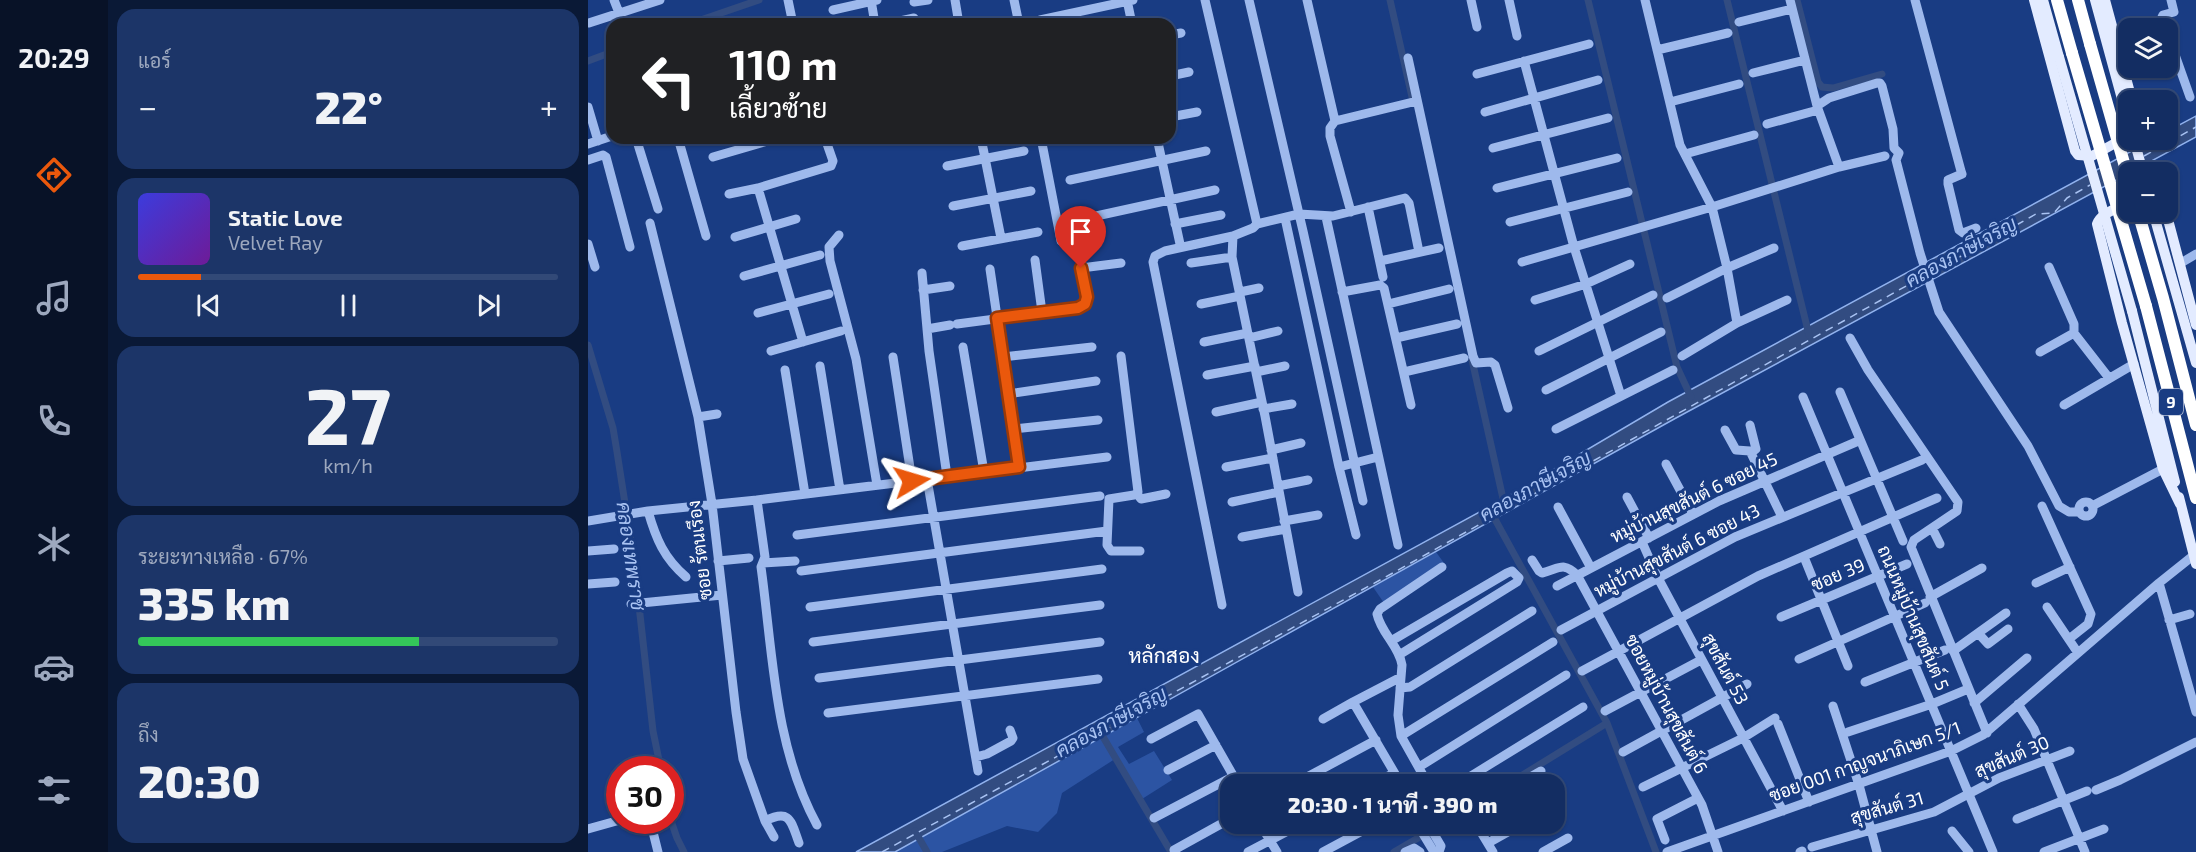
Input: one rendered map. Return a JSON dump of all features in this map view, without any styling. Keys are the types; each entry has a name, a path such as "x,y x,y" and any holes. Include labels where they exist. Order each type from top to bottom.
{"highway":[{"name":"9","path":"2057,0 2146,306 2196,498"},
{"path":"2078,0 2124,162"},
{"name":"9","path":"2141,222 2196,425"}],"main road":[{"path":"2034,0 2075,151 2078,155 2092,156 2118,142"},
{"path":"2043,0 2132,311 2195,560"},
{"path":"2095,0 2120,90"},
{"path":"2105,0 2129,90"},
{"path":"2118,208 2098,219 2097,224 2163,469 2180,504"},
{"path":"2156,222 2196,363"},
{"path":"2169,222 2196,325"}],"street":[{"path":"614,0 621,18"},
{"path":"589,23 660,0"},
{"path":"788,0 792,18"},
{"path":"833,10 873,0 874,18"},
{"path":"914,2 928,0"},
{"path":"955,0 958,18"},
{"path":"1014,0 1018,18"},
{"path":"1049,18 1129,0 1131,18"},
{"path":"1205,0 1257,224"},
{"path":"1249,0 1363,501"},
{"path":"1307,0 1335,121"},
{"path":"1471,0 1477,27"},
{"path":"1509,0 1517,36"},
{"path":"1645,0 1680,145 1712,207 1727,268 1737,323"},
{"path":"1915,0 1962,174 1948,180 1959,230 1963,233 1976,228"},
{"path":"2162,18 2163,15 2174,12 2171,0"},
{"path":"1739,22 1791,4 1818,108 1839,167"},
{"path":"1176,34 1181,33"},
{"path":"1657,50 1728,33"},
{"path":"1477,74 1589,44"},
{"path":"1408,58 1473,356 1476,363 1491,362 1495,365 1508,408"},
{"path":"1753,73 1805,60"},
{"path":"1524,61 1574,247 1621,396"},
{"path":"2178,63 2190,97"},
{"path":"1176,75 1189,72"},
{"path":"1485,112 1598,80"},
{"path":"1767,124 1818,108 1829,98 1880,83 1893,129 1894,148 1899,153 1896,160 1920,253 1939,312 2028,446 2059,506 2068,512 2079,512 2080,505 2084,502 2092,506 2163,469"},
{"path":"1670,102 1739,84"},
{"path":"1351,212 1330,136 1330,128 1335,121 1417,101"},
{"path":"588,107 598,141"},
{"path":"1176,116 1197,112"},
{"path":"1493,148 1608,118"},
{"path":"1685,154 1754,135"},
{"path":"588,144 606,138"},
{"path":"638,144 658,209"},
{"path":"680,144 706,236"},
{"path":"713,157 757,144"},
{"path":"729,194 758,188 831,165 833,161 827,144"},
{"path":"982,144 1000,238"},
{"path":"1042,144 1061,241"},
{"path":"1158,144 1179,244"},
{"path":"1885,156 1887,150 1894,148"},
{"path":"947,166 1024,151"},
{"path":"1070,180 1206,151"},
{"path":"588,160 603,155 606,157 630,247"},
{"path":"1522,262 1712,207 1839,167 1885,156"},
{"path":"1885,156 1889,161 1896,160"},
{"path":"1497,188 1617,158"},
{"path":"758,188 803,342"},
{"path":"1078,220 1215,190"},
{"path":"953,206 1031,191"},
{"path":"1510,222 1628,192"},
{"path":"1222,605 1153,261 1155,256 1165,251 1233,236 1257,224 1299,214 1326,217 1402,198 1408,200 1419,252"},
{"path":"1368,207 1383,277"},
{"path":"1175,224 1221,215"},
{"path":"1326,217 1398,545"},
{"path":"1285,218 1356,535"},
{"path":"735,237 796,219"},
{"name":"ซอย ร้ตนเรึอง","path":"650,223 698,417 712,504 743,759 765,821 774,837"},
{"path":"962,246 1038,231"},
{"path":"839,235 829,247 830,261 856,359 877,485"},
{"path":"1233,236 1232,256 1298,592"},
{"path":"588,244 595,267"},
{"path":"1380,261 1439,248"},
{"path":"1667,298 1774,248"},
{"path":"2181,263 2196,254"},
{"path":"744,276 820,255"},
{"path":"927,329 1078,308 1085,304 1087,297 1080,255"},
{"path":"1191,263 1232,256"},
{"path":"1035,260 1042,312"},
{"path":"1081,268 1121,263"},
{"path":"1535,300 1586,284 1630,264"},
{"path":"2049,267 2074,324 2074,333 2109,378"},
{"path":"990,269 1019,467"},
{"path":"922,273 927,329 947,476"},
{"path":"923,290 950,286"},
{"path":"1342,292 1383,286 1412,405"},
{"path":"1201,304 1259,288"},
{"path":"1388,304 1449,289"},
{"path":"758,313 829,294"},
{"path":"1539,351 1653,295"},
{"path":"1682,356 1737,323 1787,300"},
{"path":"1396,338 1457,324"},
{"path":"771,351 841,331"},
{"path":"1204,342 1278,331"},
{"path":"1546,390 1661,332"},
{"path":"2040,351 2074,333"},
{"path":"1850,338 1868,370 1958,502 1957,511 1914,540 1911,547 1928,600 1987,733"},
{"path":"963,347 984,472"},
{"path":"1003,357 1092,347"},
{"path":"1121,356 1137,494 1141,499 1166,494"},
{"path":"893,357 912,481"},
{"path":"1404,372 1464,358"},
{"path":"2064,405 2134,364"},
{"path":"820,366 840,490"},
{"path":"1207,375 1285,366"},
{"path":"785,370 805,494"},
{"path":"1556,429 1673,370"},
{"path":"1008,394 1096,381"},
{"path":"1840,392 1904,541"},
{"name":"ถนนหมู่บ้านสุขสันต์ 5","path":"1803,396 1916,663 1968,795 1994,852"},
{"path":"1216,412 1292,404"},
{"path":"698,417 717,414"},
{"path":"1014,429 1098,420"},
{"path":"1750,425 1756,444 1756,449 1752,453"},
{"path":"1725,430 1734,448 1739,451 1745,449 1752,453 1782,517"},
{"name":"หมู่บ้านสุขสันต์ 6 ซอย 45","path":"1557,586 1693,514 1856,442"},
{"path":"1226,467 1301,443"},
{"path":"588,521 648,511 757,500 1107,456"},
{"path":"1339,467 1378,458"},
{"name":"หมู่บ้านสุขสันต์ 6 ซอย 43","path":"1561,630 1735,537 1922,460"},
{"path":"1665,464 1693,514"},
{"path":"927,479 978,771"},
{"path":"1232,502 1308,480"},
{"path":"1137,494 1109,499 1107,531 1108,549 1140,551"},
{"path":"797,535 1100,496"},
{"name":"สุขสันต์ 53","path":"1627,497 1658,578 1783,811"},
{"path":"1582,671 1758,576 1937,498"},
{"path":"757,500 765,557 761,567 783,734 806,805 817,825"},
{"path":"2042,506 2091,614 2088,624 2069,639"},
{"path":"1558,507 1591,568"},
{"path":"648,511 664,552 672,565 686,577"},
{"path":"1242,537 1318,515"},
{"path":"1932,528 1940,544"},
{"path":"801,571 1107,531"},
{"path":"588,551 614,549"},
{"path":"1804,557 1848,666"},
{"path":"718,561 749,558"},
{"path":"1532,560 1542,573 1569,567 1577,575"},
{"name":"ซอย 001 กาญจนาภิเษก 5/1","path":"1667,852 1951,751 1987,733 2159,583 2195,560"},
{"path":"763,563 795,561"},
{"name":"ซอย 39","path":"1781,617 1907,564"},
{"path":"1423,774 1401,736 1398,715 1402,665 1377,614 1380,609 1442,567"},
{"path":"2036,583 2070,567"},
{"path":"1799,659 1896,617 1982,568"},
{"path":"810,607 1102,569"},
{"path":"1391,641 1507,573 1512,571 1519,578 1517,582 1399,655"},
{"name":"ซอยหมู่บ้านสุขสันต์ 6","path":"1577,575 1683,768 1698,798 1718,852"},
{"path":"588,584 615,582"},
{"path":"2159,583 2196,712"},
{"path":"636,604 722,595"},
{"path":"813,642 1100,605"},
{"path":"2047,607 2078,653"},
{"path":"1400,688 1410,687 1532,611"},
{"path":"1865,682 1949,651 2006,613"},
{"path":"2169,620 2190,614"},
{"path":"1978,633 1988,644 2008,628"},
{"path":"819,678 1100,642"},
{"path":"1401,736 1553,642"},
{"path":"1974,703 2027,658"},
{"path":"1605,711 1701,660"},
{"path":"1419,767 1566,675"},
{"path":"1323,719 1401,677"},
{"path":"828,713 1098,679"},
{"path":"1623,752 1747,684"},
{"path":"1848,732 1932,704 1968,689"},
{"path":"1353,702 1394,773"},
{"path":"2018,704 2034,729 2085,852"},
{"path":"1833,706 1877,852"},
{"path":"1474,774 1583,707"},
{"path":"1151,739 1198,714 1233,774"},
{"path":"1643,787 1777,721 1809,802"},
{"path":"976,758 1011,741 1013,738 1010,730"},
{"path":"1313,774 1376,740"},
{"path":"2017,819 2120,780 2196,742"},
{"path":"1168,770 1216,745"},
{"name":"สุขสันต์ 30","path":"1968,795 1999,778 2070,751"},
{"path":"1536,774 1541,771"},
{"path":"1154,819 1220,788"},
{"name":"สุขสันต์ 31","path":"1812,847 1934,812 1968,795"},
{"path":"1665,840 1657,819 1698,798"},
{"path":"765,821 780,815 787,816 799,843"},
{"path":"588,829 606,824"},
{"path":"1174,850 1220,825"},
{"path":"2044,852 2104,829"},
{"path":"1952,831 1970,852"},
{"path":"654,834 658,852"},
{"path":"1266,834 1276,852"},
{"path":"1248,852 1281,834"},
{"path":"1323,852 1356,834"},
{"path":"1425,834 1437,850"},
{"path":"1431,834 1437,850"},
{"path":"1482,834 1490,848 1509,834"},
{"path":"1544,852 1568,838"},
{"path":"1405,852 1414,848 1420,852"}],"shaded area":[{"path":"1436,552 1444,563 1384,603 1373,587"},
{"path":"1137,718 1144,732 1118,747 1129,764 1154,751 1172,780 1142,799 1118,757 1062,793 1057,813 1038,832 1007,826 942,852 895,852"}],"water":[{"path":"2196,116 2196,137 2178,147 2178,126"},
{"name":"คลองภาษีเจริญ","path":"2134,150 2172,150 2150,162 2118,162 2118,179 1676,418 895,852 856,852 1507,497 1668,402"}],"waterway":[{"path":"706,18 759,0"},
{"path":"1390,0 1412,97"},
{"path":"1588,0 1677,367 1691,397"},
{"path":"1727,0 1809,335"},
{"path":"1797,0 1818,82 1822,87 1833,88 1882,74"},
{"path":"588,61 606,54"},
{"name":"คลองเทพราช","path":"588,345 613,428 634,561 653,731 658,756"},
{"name":"คลองภาษีเจริญ","path":"1472,360 1504,503"},
{"name":"คลองภาษีเจริญ","path":"1491,512 1607,723 1656,852"},
{"path":"1524,774 1607,723"},
{"name":"คลองภาษีเจริญ","path":"1099,730 1171,852"},
{"path":"915,831 927,852"},
{"name":"คลองเทพราช","path":"676,834 684,852"},
{"path":"1394,852 1425,834"}],"ferry route":[{"path":"2144,156 2196,127"},
{"path":"1931,273 2036,214 2054,213 2067,198 2090,185"},
{"path":"882,852 1391,574 1924,276"}],"district":[{"name":"หลักสอง","path":"1164,656"}],"route":[{"path":"912,481 1019,467 997,318 1078,308 1085,304 1087,297 1081,268"}]}
